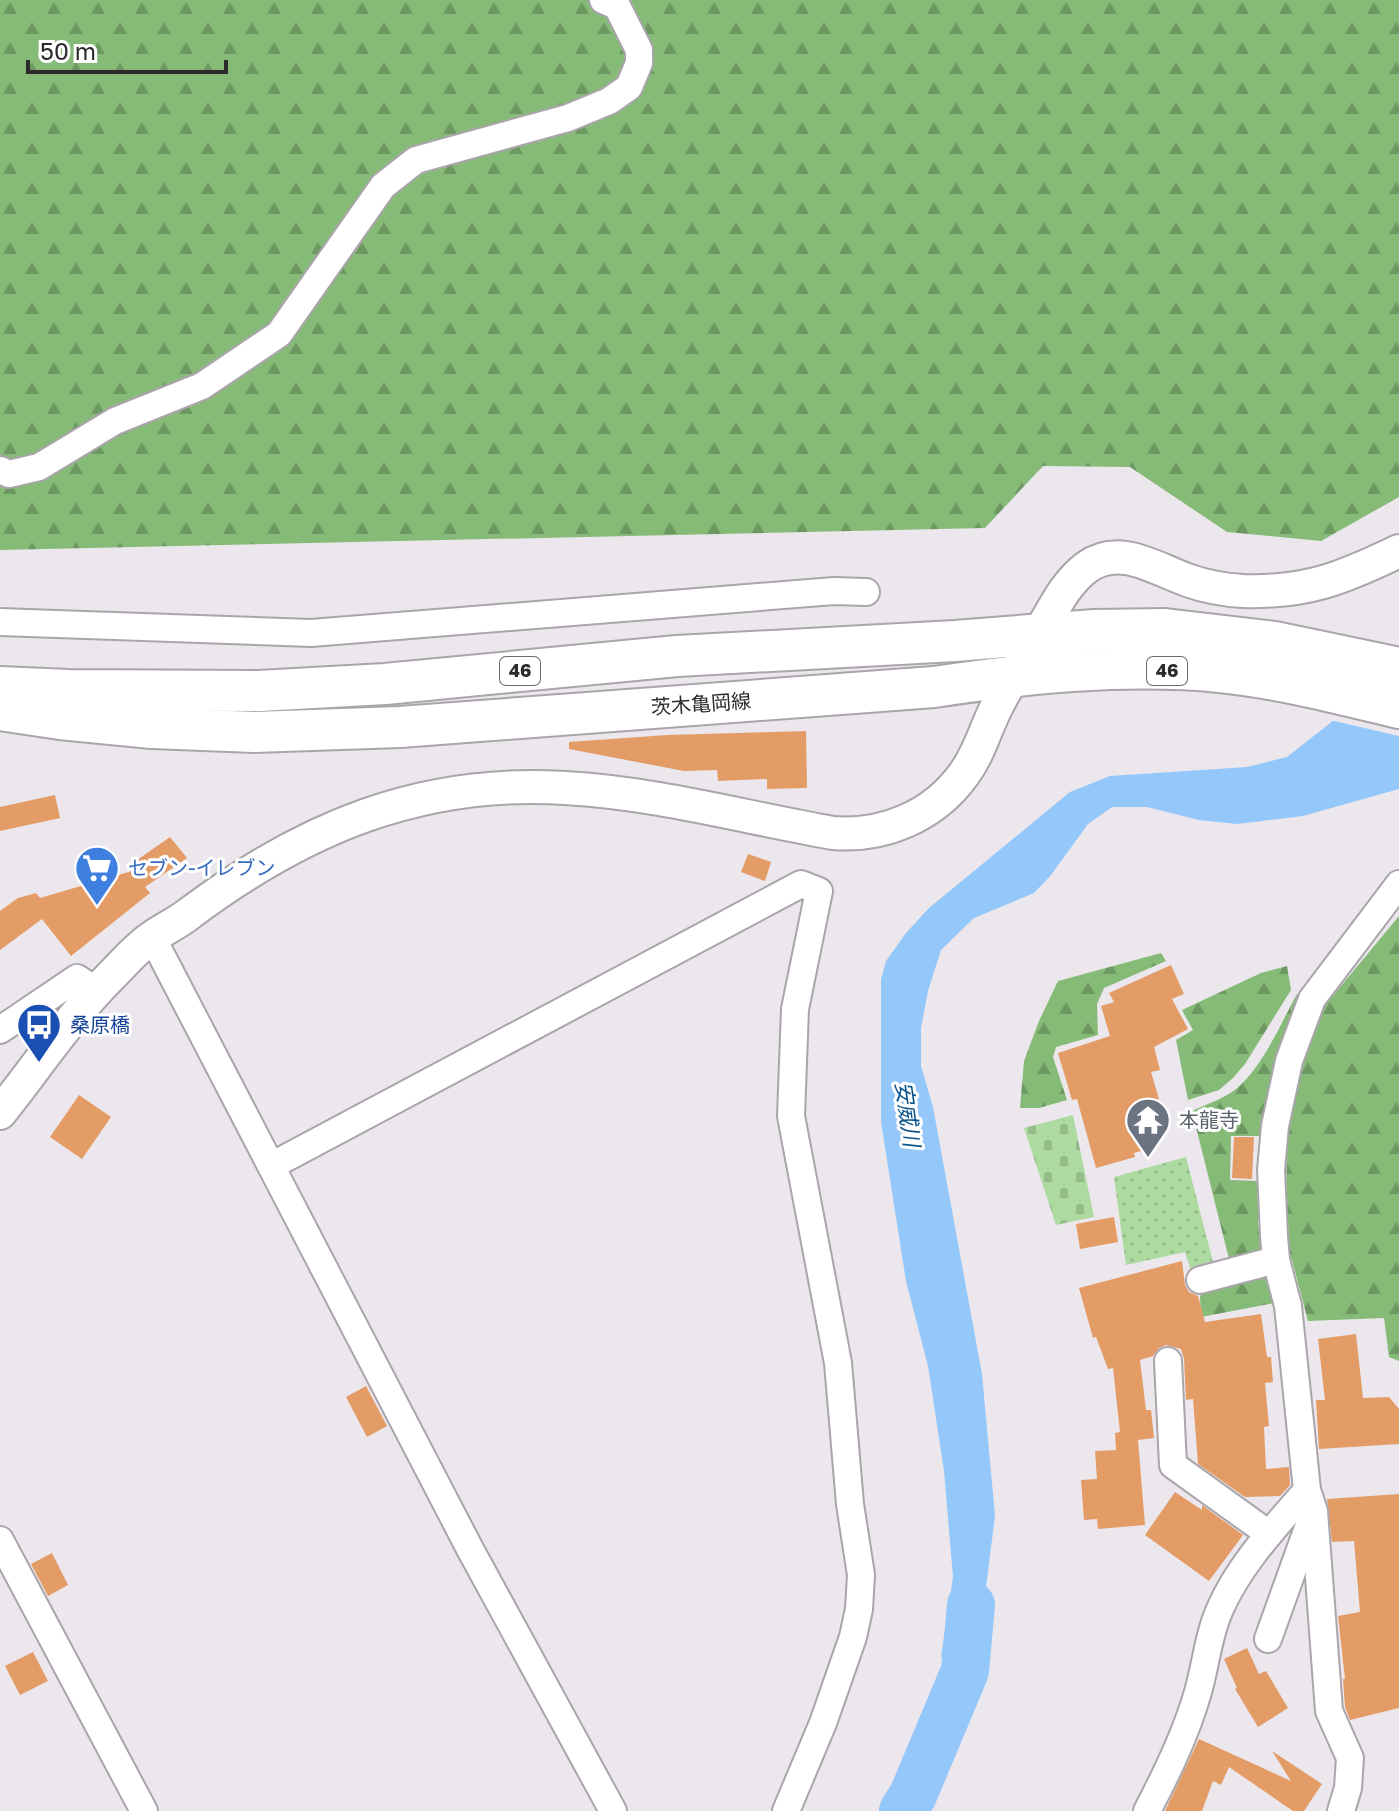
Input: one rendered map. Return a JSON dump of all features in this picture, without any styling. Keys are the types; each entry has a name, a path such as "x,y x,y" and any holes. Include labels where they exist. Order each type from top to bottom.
{"main road":[{"name":"46","path":"0,687 112,691 274,690 385,684 677,656 955,641 1039,633 1165,629 1275,642 1399,668"},
{"name":"茨木亀岡線","path":"0,710 152,728 254,732 400,727 887,691 1016,675 1107,671 1218,672 1317,688 1399,708"}],"street":[{"path":"0,470 9,474 39,467 115,421 202,386 279,334 383,186 416,160 568,118 609,101 629,87 639,63 639,50 617,6 603,0"},
{"path":"0,1113 96,991 152,937 250,871 339,824 381,808 462,791 516,787 651,796 833,833 860,834 886,828 913,818 936,804 965,773 983,742 995,710 1039,633 1073,579 1090,565 1107,558 1147,562 1205,586 1263,591 1336,581 1399,551"},
{"path":"0,622 311,633 834,591 866,592"},
{"path":"271,1166 801,884 819,891 795,1009 791,1116 838,1363 850,1504 861,1575 853,1637 823,1723 786,1811"},
{"path":"1341,1811 1348,1788 1350,1758 1329,1711 1288,1306 1276,1260 1271,1192 1273,1148 1279,1104 1295,1040 1312,999 1399,884"},
{"path":"152,937 470,1549 613,1811"},
{"path":"0,1030 77,978 96,991"},
{"path":"1200,1280 1276,1260"},
{"path":"1168,1361 1173,1465 1269,1534"},
{"path":"1147,1811 1185,1730 1219,1610 1269,1534 1310,1501"},
{"path":"1268,1639 1310,1501"},
{"path":"0,1540 144,1811"}],"green space":[{"path":"0,0 1399,0 1399,497 1321,541 1227,532 1130,467 1043,466 985,528 0,550"},
{"path":"1399,916 1399,1361 1389,1357 1384,1318 1308,1321 1290,1253 1286,1192 1287,1141 1293,1099 1321,1010"},
{"path":"1161,953 1166,961 1104,988 1097,1004 1098,1035 1056,1047 1053,1057 1067,1100 1039,1108 1020,1108 1024,1061 1058,981"},
{"path":"1287,966 1291,990 1245,1064 1219,1090 1188,1100 1176,1040 1193,1030 1182,1010 1261,973"},
{"path":"1297,994 1301,996 1263,1136 1231,1136 1230,1180 1259,1181 1258,1224 1264,1251 1231,1267 1192,1111 1226,1096 1245,1080 1270,1044"},
{"path":"1073,1115 1094,1217 1056,1225 1024,1128"},
{"path":"1186,1157 1214,1266 1190,1268 1185,1252 1126,1265 1114,1177"},
{"path":"1266,1266 1274,1303 1201,1317 1200,1296 1206,1286"}],"water":[{"path":"1399,669 1399,789 1303,816 1237,824 1199,820 1147,807 1112,807 1088,824 1034,893 974,918 941,950 928,991 921,1028 921,1066 933,1107 982,1374 995,1516 976,1666 965,1671 941,1657 953,1577 944,1471 928,1366 906,1281 881,1122 881,979 886,961 929,908 1070,792 1110,776 1247,767 1287,757"}],"pier":[{"path":"1399,665 1399,736 1330,720 1396,666"}],"building":[{"path":"806,731 807,788 767,789 767,779 718,781 717,770 684,771 569,749 569,742 667,735"},
{"path":"55,795 60,818 0,831 0,807"},
{"path":"170,837 187,858 145,887 150,893 71,956 42,919 0,950 0,911 18,898 36,893 40,898 142,868 137,860"},
{"path":"748,854 771,862 765,881 741,872"},
{"path":"1171,965 1184,994 1172,999 1188,1029 1154,1047 1160,1070 1151,1072 1159,1099 1153,1101 1156,1114 1150,1115 1158,1146 1134,1153 1135,1157 1096,1168 1077,1099 1072,1100 1058,1053 1110,1036 1101,1006 1114,1002 1109,993"},
{"path":"79,1095 111,1117 82,1159 50,1137"},
{"path":"1234,1137 1254,1137 1252,1179 1232,1178"},
{"path":"1114,1217 1118,1242 1080,1249 1076,1224"},
{"path":"1182,1261 1185,1285 1189,1292 1198,1296 1205,1322 1261,1314 1273,1382 1265,1383 1269,1426 1264,1427 1266,1469 1289,1467 1290,1485 1280,1496 1245,1497 1198,1464 1193,1399 1186,1400 1184,1359 1181,1349 1166,1345 1153,1356 1140,1360 1146,1410 1151,1410 1154,1438 1138,1440 1145,1525 1098,1529 1097,1519 1084,1520 1081,1480 1097,1479 1095,1451 1116,1450 1115,1433 1120,1432 1113,1368 1108,1369 1096,1337 1093,1338 1079,1288"},
{"path":"1356,1334 1363,1398 1389,1397 1399,1409 1399,1444 1319,1449 1316,1400 1325,1400 1318,1339"},
{"path":"366,1386 387,1426 367,1437 346,1397"},
{"path":"1175,1492 1202,1510 1202,1505 1243,1535 1209,1581 1145,1535"},
{"path":"1399,1494 1399,1708 1350,1720 1345,1707 1338,1616 1360,1612 1354,1541 1332,1542 1327,1499"},
{"path":"52,1553 68,1585 48,1596 31,1564"},
{"path":"1247,1648 1259,1674 1266,1671 1288,1708 1258,1727 1235,1689 1224,1659"},
{"path":"33,1652 48,1681 20,1695 5,1666"},
{"path":"1199,1739 1291,1781 1272,1751 1322,1784 1304,1811 1293,1811 1229,1767 1221,1785 1213,1781 1202,1811 1165,1811"}],"waterway":[{"name":"安威川","path":"903,1811 913,1795 965,1671 971,1605"}],"place":[{"name":"セブン-イレブン","path":"97,907"},
{"name":"桑原橋","path":"39,1064"},
{"name":"本龍寺","path":"1148,1159"}]}
